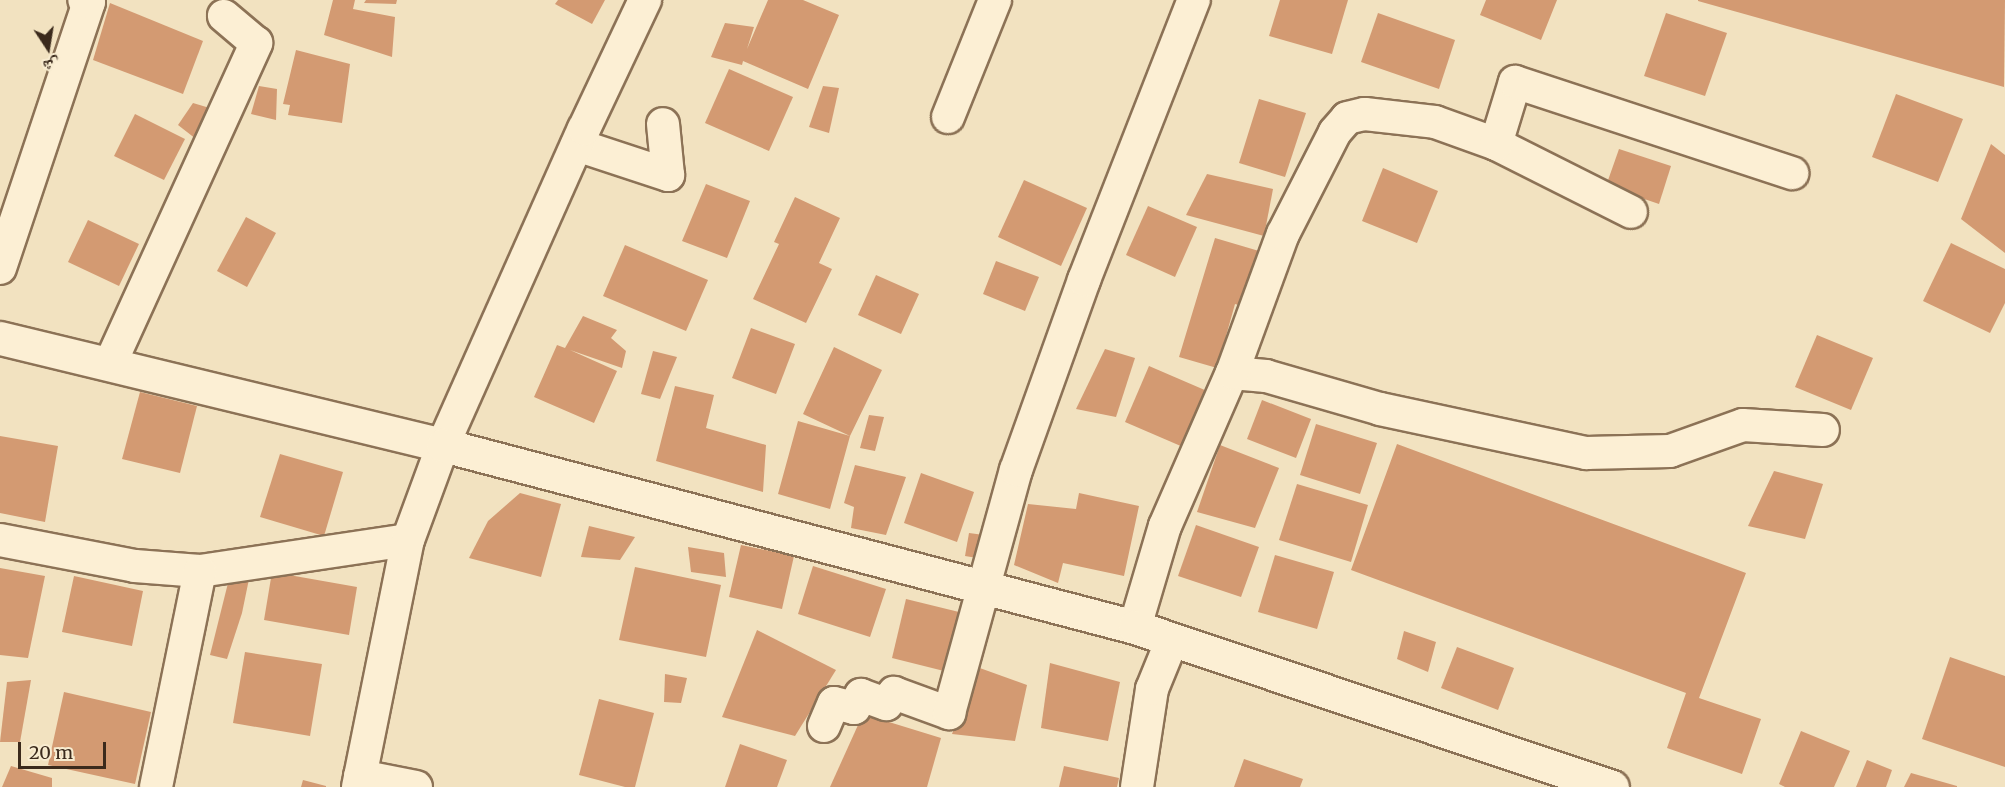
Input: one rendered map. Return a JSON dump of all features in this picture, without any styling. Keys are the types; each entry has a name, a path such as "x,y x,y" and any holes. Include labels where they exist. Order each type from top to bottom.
{"main road":[{"path":"0,338 443,445 1135,627 1612,787"}],"street":[{"path":"0,268 89,2 84,0"},
{"path":"416,787 359,782 408,540 443,445 577,145 645,0"},
{"path":"948,117 995,0"},
{"path":"824,726 834,703 854,708 861,696 886,704 894,693 950,712 1016,470 1084,280 1194,0"},
{"path":"110,364 256,43 224,16"},
{"path":"1496,144 1515,82 1792,173"},
{"path":"1135,627 1165,526 1233,373 1283,234 1335,132 1347,118 1365,114 1435,122 1496,144 1631,212"},
{"path":"577,145 668,175 663,124"},
{"path":"1233,373 1266,376 1380,409 1586,453 1670,451 1743,425 1823,430"},
{"path":"0,540 135,566 200,571 408,540"},
{"path":"156,787 200,571"},
{"path":"1137,787 1152,689 1172,640"}],"building":[{"path":"333,0 355,0 353,9 395,17 392,57 324,35"},
{"path":"366,0 397,0 396,4 364,3"},
{"path":"558,0 605,0 592,24 555,4"},
{"path":"768,0 803,0 839,15 808,89 743,61 742,65 711,57 725,23 754,27 747,49"},
{"path":"1280,0 1348,0 1332,54 1269,36"},
{"path":"1486,0 1557,0 1541,40 1480,15"},
{"path":"2005,0 2004,87 1698,1"},
{"path":"110,3 203,41 183,94 93,60"},
{"path":"1378,13 1455,40 1439,89 1361,62"},
{"path":"1666,13 1727,33 1705,96 1644,76"},
{"path":"296,50 350,64 342,123 288,115 290,105 283,104"},
{"path":"729,69 793,97 769,151 705,123"},
{"path":"259,86 277,89 276,120 251,114"},
{"path":"823,86 839,88 829,133 809,127"},
{"path":"1896,94 1963,119 1938,182 1872,157"},
{"path":"1259,99 1306,113 1285,177 1239,163"},
{"path":"193,103 213,109 196,139 178,125"},
{"path":"135,114 185,139 164,180 114,156"},
{"path":"1991,144 2005,155 2005,253 1961,219"},
{"path":"1619,149 1671,166 1659,204 1606,186"},
{"path":"1383,168 1438,191 1417,243 1362,221"},
{"path":"1207,174 1273,189 1264,236 1186,215"},
{"path":"1024,180 1087,208 1061,266 998,237"},
{"path":"706,184 750,201 727,258 682,241"},
{"path":"795,197 840,218 819,263 832,269 806,323 753,299 779,244 774,242"},
{"path":"1148,206 1197,227 1175,277 1126,255"},
{"path":"246,217 276,233 247,287 217,271"},
{"path":"88,220 139,244 119,286 68,262"},
{"path":"1215,238 1259,251 1242,306 1235,304 1217,368 1179,357"},
{"path":"1951,243 2005,269 2005,303 1990,333 1923,301"},
{"path":"625,245 708,280 686,331 603,296"},
{"path":"996,261 1039,277 1025,311 983,294"},
{"path":"876,275 919,294 901,334 858,315"},
{"path":"583,316 617,330 611,338 626,351 622,368 570,350 617,371 594,423 534,397 557,345 565,348"},
{"path":"751,328 795,344 776,394 732,378"},
{"path":"1817,335 1873,358 1851,410 1795,387"},
{"path":"834,347 882,370 850,436 803,414"},
{"path":"1105,349 1135,358 1116,417 1076,409"},
{"path":"653,351 677,357 660,399 641,394"},
{"path":"1149,366 1214,394 1190,450 1125,422"},
{"path":"675,386 714,395 706,428 766,445 763,492 656,461"},
{"path":"140,392 197,406 180,473 122,459"},
{"path":"1262,400 1311,419 1296,458 1247,439"},
{"path":"869,415 884,417 875,451 860,448"},
{"path":"798,421 850,436 830,509 778,494"},
{"path":"1316,424 1377,443 1360,494 1300,475"},
{"path":"0,436 58,446 45,522 0,513"},
{"path":"1397,444 1746,573 1699,698 1761,719 1742,774 1667,748 1686,693 1351,570"},
{"path":"1220,445 1279,468 1255,528 1197,512"},
{"path":"280,454 343,472 324,536 260,517"},
{"path":"855,465 906,477 886,535 851,528 854,507 844,503"},
{"path":"1774,471 1823,484 1805,539 1748,526"},
{"path":"921,473 974,492 957,542 904,523"},
{"path":"1297,484 1368,505 1351,562 1279,540"},
{"path":"520,493 561,504 541,577 469,558 488,521"},
{"path":"1079,493 1139,506 1124,576 1063,563 1058,583 1014,565 1028,504 1076,509"},
{"path":"1196,525 1259,547 1241,597 1178,576"},
{"path":"589,526 635,537 620,560 581,557"},
{"path":"969,533 984,535 977,558 965,556"},
{"path":"741,545 794,556 782,609 729,597"},
{"path":"688,547 724,553 726,577 691,572"},
{"path":"1275,555 1334,572 1317,629 1258,612"},
{"path":"813,566 886,589 870,637 798,614"},
{"path":"635,567 721,585 706,657 619,640"},
{"path":"0,568 45,576 28,658 0,655"},
{"path":"272,572 357,587 349,635 264,620"},
{"path":"74,576 143,591 132,646 62,632"},
{"path":"229,579 249,579 242,613 227,659 210,655"},
{"path":"906,599 959,612 944,671 892,658"},
{"path":"757,630 836,670 795,736 722,717"},
{"path":"1404,631 1436,642 1428,672 1397,659"},
{"path":"1457,647 1514,668 1498,710 1441,688"},
{"path":"245,652 322,664 310,736 233,723"},
{"path":"1950,657 2005,676 2005,767 1922,739"},
{"path":"1050,663 1120,682 1108,741 1041,728"},
{"path":"977,667 1027,685 1015,741 952,734"},
{"path":"665,674 687,678 681,703 664,702"},
{"path":"31,680 20,742 0,742 7,682"},
{"path":"64,692 151,712 135,784 48,765"},
{"path":"599,699 654,713 635,787 625,787 579,775"},
{"path":"863,714 941,738 927,787 830,787"},
{"path":"1801,731 1850,751 1834,787 1785,787 1779,784"},
{"path":"740,744 787,760 777,787 725,787"},
{"path":"1244,759 1303,779 1300,787 1234,787"},
{"path":"1867,760 1892,770 1886,787 1856,787"},
{"path":"11,766 52,778 52,787 2,787"},
{"path":"1064,766 1119,778 1117,787 1059,787"},
{"path":"1911,773 1957,786 1957,787 1904,787"},
{"path":"303,780 326,786 326,787 301,787"}]}
